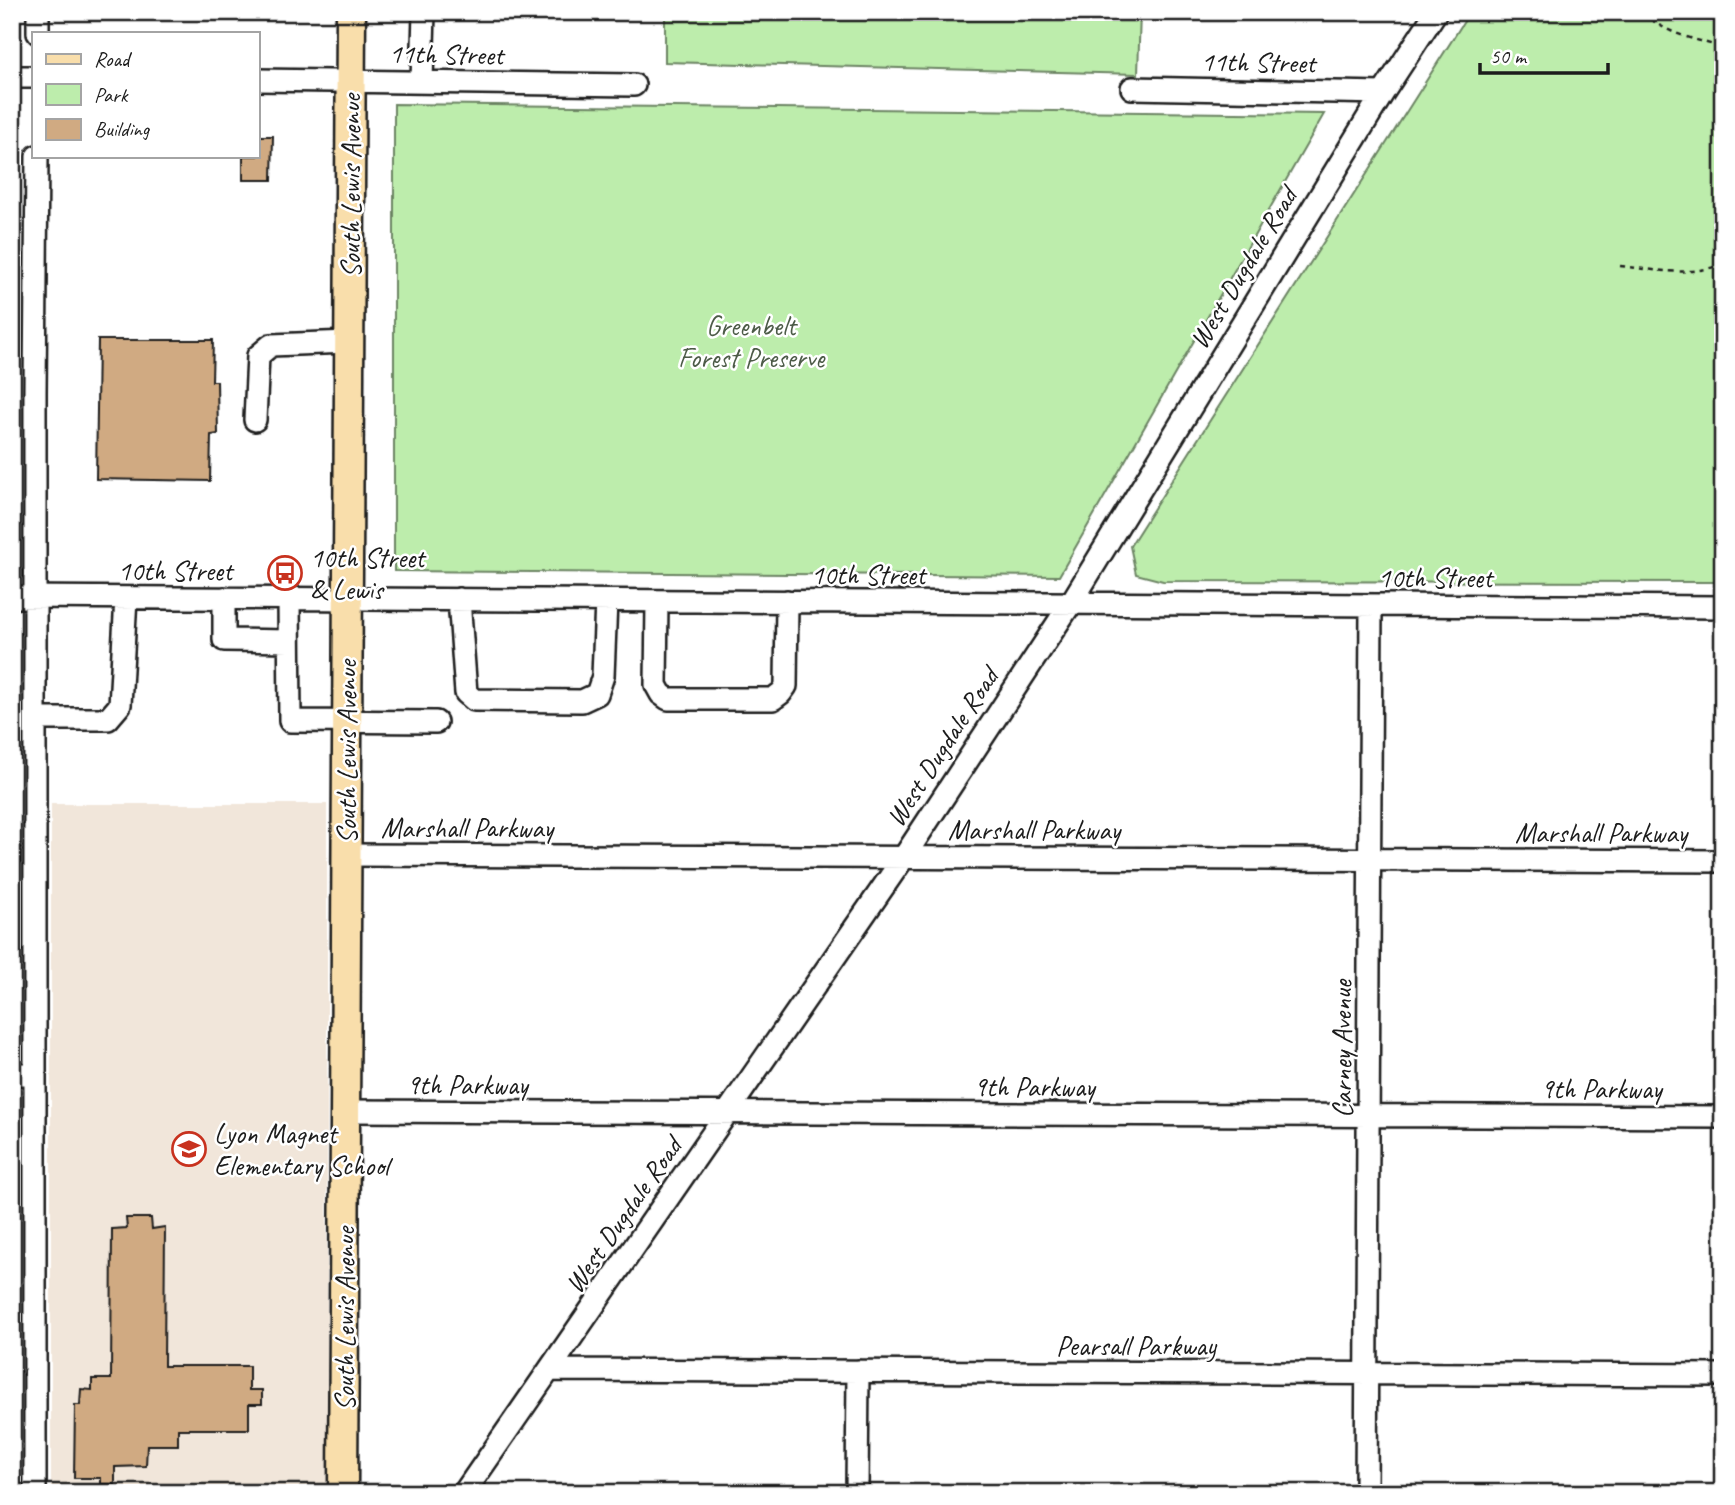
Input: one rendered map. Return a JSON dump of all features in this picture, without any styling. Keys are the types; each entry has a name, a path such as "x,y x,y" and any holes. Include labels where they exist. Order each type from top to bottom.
{"main road":[{"name":"South Lewis Avenue","path":"343,1493 351,12"}],"street":[{"path":"38,12 38,32"},
{"path":"422,81 424,12"},
{"name":"West Dugdale Road","path":"464,1493 904,857 1071,603 1383,93 1436,12"},
{"path":"12,77 32,77"},
{"name":"11th Street","path":"259,80 634,85"},
{"name":"11th Street","path":"1132,88 1383,93"},
{"path":"35,1493 37,158"},
{"path":"256,420 258,356 271,345 349,342"},
{"name":"10th Street","path":"12,597 1723,607"},
{"path":"35,719 108,719 120,705 127,598"},
{"path":"224,598 224,640 289,641"},
{"path":"289,599 290,721 436,722"},
{"path":"459,599 466,693 474,700 583,701 597,694 603,676 606,601"},
{"path":"657,601 656,685 661,694 668,699 773,699 786,686 787,601"},
{"name":"Carney Avenue","path":"1366,1493 1371,605"},
{"name":"Marshall Parkway","path":"346,855 1723,861"},
{"path":"12,1074 35,1074"},
{"name":"9th Parkway","path":"345,1111 1723,1117"},
{"name":"Pearsall Parkway","path":"550,1370 1723,1375"},
{"path":"858,1371 858,1493"}],"path":[{"path":"1644,12 1668,30 1723,48"},
{"path":"1620,266 1692,272 1723,264"}],"shaded area":[{"name":"Lyon Magnet Elementary School","path":"51,804 327,804 327,1493 51,1493"}],"green space":[{"path":"665,12 1140,12 1138,74 665,62"},
{"path":"1470,12 1723,12 1723,582 1163,581 1136,574 1130,546"},
{"name":"Greenbelt Forest Preserve","path":"394,104 1324,114 1059,576 394,571"}],"building":[{"path":"259,136 273,136 272,180 243,180 243,158 259,158"},
{"path":"98,340 213,340 212,381 217,381 218,434 211,435 210,481 96,479"},
{"path":"126,1218 151,1218 152,1229 165,1227 164,1366 249,1366 249,1390 262,1390 262,1404 249,1404 249,1429 178,1429 178,1445 147,1445 146,1466 115,1467 115,1484 101,1484 101,1478 74,1478 75,1405 80,1405 81,1389 92,1390 92,1379 111,1379 112,1229 127,1228"}],"place":[{"name":"10th Street & Lewis","path":"285,573"},
{"name":"Lyon Magnet Elementary School","path":"189,1149"}]}
